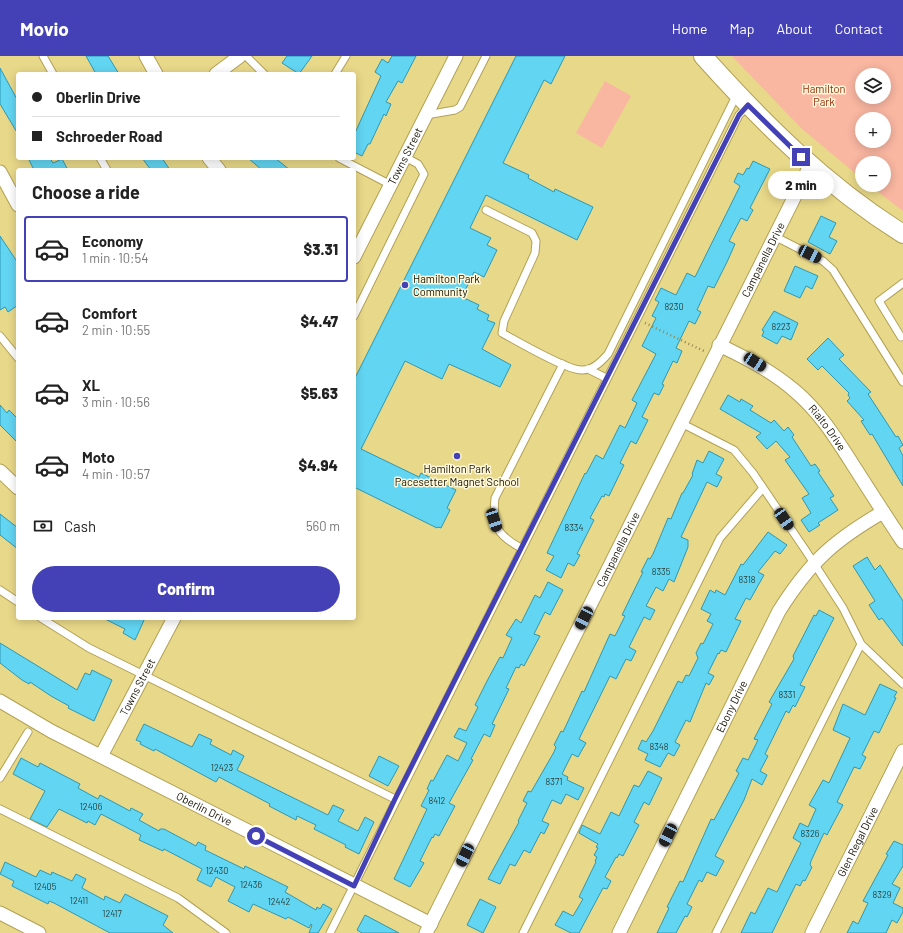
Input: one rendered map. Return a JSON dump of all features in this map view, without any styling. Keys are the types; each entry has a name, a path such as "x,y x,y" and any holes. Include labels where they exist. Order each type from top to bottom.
{"street":[{"path":"146,56 155,72"},
{"path":"219,72 240,56"},
{"name":"Towns Street","path":"356,253 456,56"},
{"path":"703,56 742,99 810,166 878,218 903,234"},
{"path":"211,160 217,168"},
{"name":"Campanella Drive","path":"428,929 719,345 810,166"},
{"path":"0,172 16,201"},
{"name":"Rialto Drive","path":"719,345 755,362 775,375 805,401 831,431 903,542"},
{"path":"0,471 16,486"},
{"name":"Ebony Drive","path":"619,933 780,612 796,584 813,563 835,543 883,512"},
{"name":"Towns Street","path":"101,756 143,674 155,656 173,620"},
{"name":"Oberlin Drive","path":"0,701 51,731 354,886 428,929"},
{"name":"Glen Regal Drive","path":"812,933 903,751"},
{"path":"0,913 40,933"}],"lane":[{"path":"43,56 52,72"},
{"path":"246,56 262,72"},
{"path":"336,72 346,56"},
{"path":"426,115 455,110 460,107 486,56"},
{"path":"330,933 395,799 739,115 742,99"},
{"path":"486,210 532,233 536,241 535,253 504,322 502,333 563,364 575,369 588,369 600,363 608,354 742,99"},
{"path":"356,312 424,174 418,164 405,157"},
{"path":"343,160 391,185"},
{"path":"774,236 823,261 833,270 903,382"},
{"path":"901,337 879,301 903,283"},
{"path":"0,336 16,356"},
{"path":"521,548 503,537 498,530 494,520 495,498 563,364"},
{"path":"588,369 606,378"},
{"path":"681,423 734,450 763,488 843,608 861,644 903,684"},
{"path":"523,933 720,538 763,488"},
{"path":"0,590 16,601"},
{"path":"45,620 89,648 395,799"},
{"path":"716,933 861,644"},
{"path":"0,778 28,732"},
{"path":"0,809 178,898 226,933"}],"path":[{"path":"636,319 707,353"}],"green space":[{"name":"Hamilton Park","path":"732,56 903,56 903,211 878,192 891,192 891,156 855,156 855,173 801,128"},
{"path":"605,81 631,96 602,148 576,133"}],"building":[{"path":"86,56 108,56 118,72 95,72"},
{"path":"287,56 312,56 300,72 296,72 282,63"},
{"path":"392,56 416,56 402,83 398,81 386,102 391,104 386,116 384,114 370,144 368,144 362,156 356,153 356,131 381,76 375,72 382,59 388,63"},
{"path":"516,56 565,56 551,84 544,80 503,163 529,175 528,178 554,192 555,189 593,207 577,240 486,195 470,228 491,238 487,245 497,250 484,277 474,272 462,297 479,305 477,309 489,315 487,320 495,323 482,349 511,365 500,387 449,364 442,379 405,361 361,449 419,477 421,473 456,490 447,508 450,510 441,528 437,528 356,488 356,376"},
{"path":"0,68 16,97 16,131 0,104"},
{"path":"29,160 51,160 53,163 63,160 67,168 33,168"},
{"path":"144,160 163,160 169,168 150,168"},
{"path":"250,160 278,160 288,168 260,168"},
{"path":"753,161 770,169 750,208 753,210 747,221 741,218 729,241 735,244 727,262 714,288 708,286 697,310 701,312 695,324 689,321 676,348 682,351 677,363 673,361 662,384 664,385 659,395 654,393 642,417 648,420 636,444 631,441 620,463 624,465 609,496 605,494 604,497 602,496 590,518 594,520 577,554 580,555 574,566 568,563 561,578 546,570 554,556 547,553 585,473 586,474 596,455 603,459 620,425 625,428 637,403 632,400 656,354 642,346 656,318 652,316 659,302 655,300 661,288 676,295 687,273 695,277 740,186 734,182 738,173 743,175 747,168 749,169"},
{"path":"821,216 836,223 829,237 837,241 830,254 808,242"},
{"path":"0,236 16,260 16,306 8,312 5,307 0,310"},
{"path":"795,266 818,276 812,289 806,286 800,298 784,291"},
{"path":"774,311 798,323 791,340 782,336 777,344 762,336 764,331 762,330"},
{"path":"828,338 844,355 839,359 871,392 868,394 896,437 898,436 903,445 899,448 903,456 903,486 872,434 870,435 861,421 864,420 847,401 850,398 848,395 849,393 822,366 818,370 807,359"},
{"path":"728,395 740,402 741,399 753,406 750,410 771,423 774,420 784,431 788,427 794,435 792,437 811,466 815,464 820,471 818,472 834,496 830,498 838,510 818,523 820,525 809,532 801,520 811,513 802,498 809,494 785,460 790,457 776,441 767,449 756,437 761,433 720,409"},
{"path":"0,405 7,413 9,410 16,417 16,441 0,425"},
{"path":"709,451 724,459 716,474 722,477 717,487 707,482 681,537 688,540 688,547 674,582 669,579 663,591 656,587 646,606 655,610 650,620 644,617 629,647 636,651 631,661 626,659 616,679 610,676 579,739 586,743 578,757 572,754 562,774 568,777 567,780 584,788 578,800 566,794 561,804 552,800 542,821 549,824 544,834 541,832 530,853 524,850 515,866 510,864 500,884 488,879 519,822 518,821 527,803 523,801 528,791 531,792 554,752 556,747 554,745 561,731 563,732 582,691 584,692 610,634 615,636 625,616 622,615 643,572 641,572 648,558 650,559 653,554 668,518 671,519 682,493 693,475 692,474 697,460 703,463"},
{"path":"0,514 16,526 16,547 0,535"},
{"path":"768,532 787,545 780,554 775,551 758,572 764,575 750,600 746,598 735,619 741,621 726,652 721,650 719,654 718,653 708,673 714,676 709,685 706,683 690,722 686,720 675,742 680,745 674,756 668,753 660,767 645,760 648,754 638,749 642,740 646,742 653,731 678,681 682,683 686,675 689,676 698,658 696,653 701,643 703,644 713,624 707,621 711,614 701,609 710,590 715,593 716,590 725,595 741,564 743,565"},
{"path":"867,557 875,570 880,565 903,601 903,646 882,618 879,620 869,605 875,601 853,566"},
{"path":"548,582 563,590 550,615 545,612 534,634 540,636 524,666 521,664 519,668 516,667 506,688 509,689 492,724 495,725 490,737 484,734 471,759 473,760 449,803 455,806 439,836 435,834 433,838 432,837 420,861 424,863 410,887 394,879 427,809 421,806 429,790 427,789 431,780 433,781 447,755 458,761 467,743 454,737 459,728 466,731 478,707 475,705 500,657 503,658 512,638 506,635 516,619 521,623 535,595 540,598"},
{"path":"819,610 834,618 800,685 805,687 795,707 793,705 789,713 786,711 765,754 768,756 760,771 767,775 762,785 752,779 744,800 715,856 724,861 716,876 707,872 702,882 699,880 687,904 692,907 687,917 685,916 676,933 657,933 669,908 667,907 680,881 683,882 711,819 714,820 739,773 736,771 743,758 748,760 758,740 754,739 772,704 769,702 794,659 793,656 814,615 816,616"},
{"path":"107,620 144,620 135,640 123,633 125,629"},
{"path":"0,643 77,690 85,673 90,675 92,670 112,680 94,721 68,708 69,706 30,682 29,684 22,680 0,663"},
{"path":"880,684 897,692 894,697 896,698 879,733 874,731 862,755 866,757 860,769 854,767 837,802 843,805 827,835 824,833 811,861 810,865 812,867 805,881 803,880 800,886 796,884 772,933 741,933 751,912 755,914 768,888 777,892 801,843 793,838 800,823 808,827 816,809 809,805 823,780 829,783 850,738 833,730 843,704 865,715"},
{"path":"144,724 192,747 199,734 212,740 210,744 231,755 233,750 244,756 237,770 328,815 333,805 344,810 338,821 358,831 365,817 374,822 359,854 345,847 346,845 314,829 316,825 297,816 296,820 269,806 270,804 219,777 216,782 155,749 154,751 140,744 141,742 136,740"},
{"path":"379,756 399,766 388,786 369,776"},
{"path":"21,758 38,767 40,763 80,784 78,788 98,799 100,795 130,811 131,808 143,814 139,820 159,831 160,829 164,829 196,846 198,842 206,846 205,850 244,869 245,866 288,887 285,892 316,910 317,907 320,909 323,904 332,909 318,933 309,933 311,924 309,928 288,917 286,919 253,904 249,912 228,901 235,887 216,877 211,887 197,880 202,869 164,849 163,851 139,840 141,835 101,814 95,825 88,821 87,823 59,809 47,827 30,819 45,791 13,774"},
{"path":"648,771 662,778 649,805 644,802 634,822 639,825 623,856 619,854 617,858 616,857 605,877 611,881 607,889 603,888 579,933 571,933 555,925 563,911 573,916 583,899 579,897 596,862 597,857 594,855 598,848 596,847 598,844 579,833 582,825 600,834 611,812 619,816 634,785 639,787"},
{"path":"894,841 903,845 903,866 892,884 900,888 893,903 903,908 903,912 897,923 892,920 886,933 847,933 853,921 858,924 868,903 863,901"},
{"path":"5,862 36,877 40,870 51,875 52,872 72,881 76,874 86,879 82,888 104,900 105,896 120,903 125,894 168,916 163,925 173,933 110,933 54,903 49,901 48,904 12,886 14,881 0,874"},
{"path":"480,899 496,907 483,933 467,925"},
{"path":"365,915 399,933 362,933 357,930"}],"place":[{"name":"Hamilton Park Community","path":"405,285"},
{"name":"Hamilton Park Pacesetter Magnet School","path":"457,456"}],"route":[{"path":"256,836 354,886 395,799 739,115 748,105 801,157"}]}
